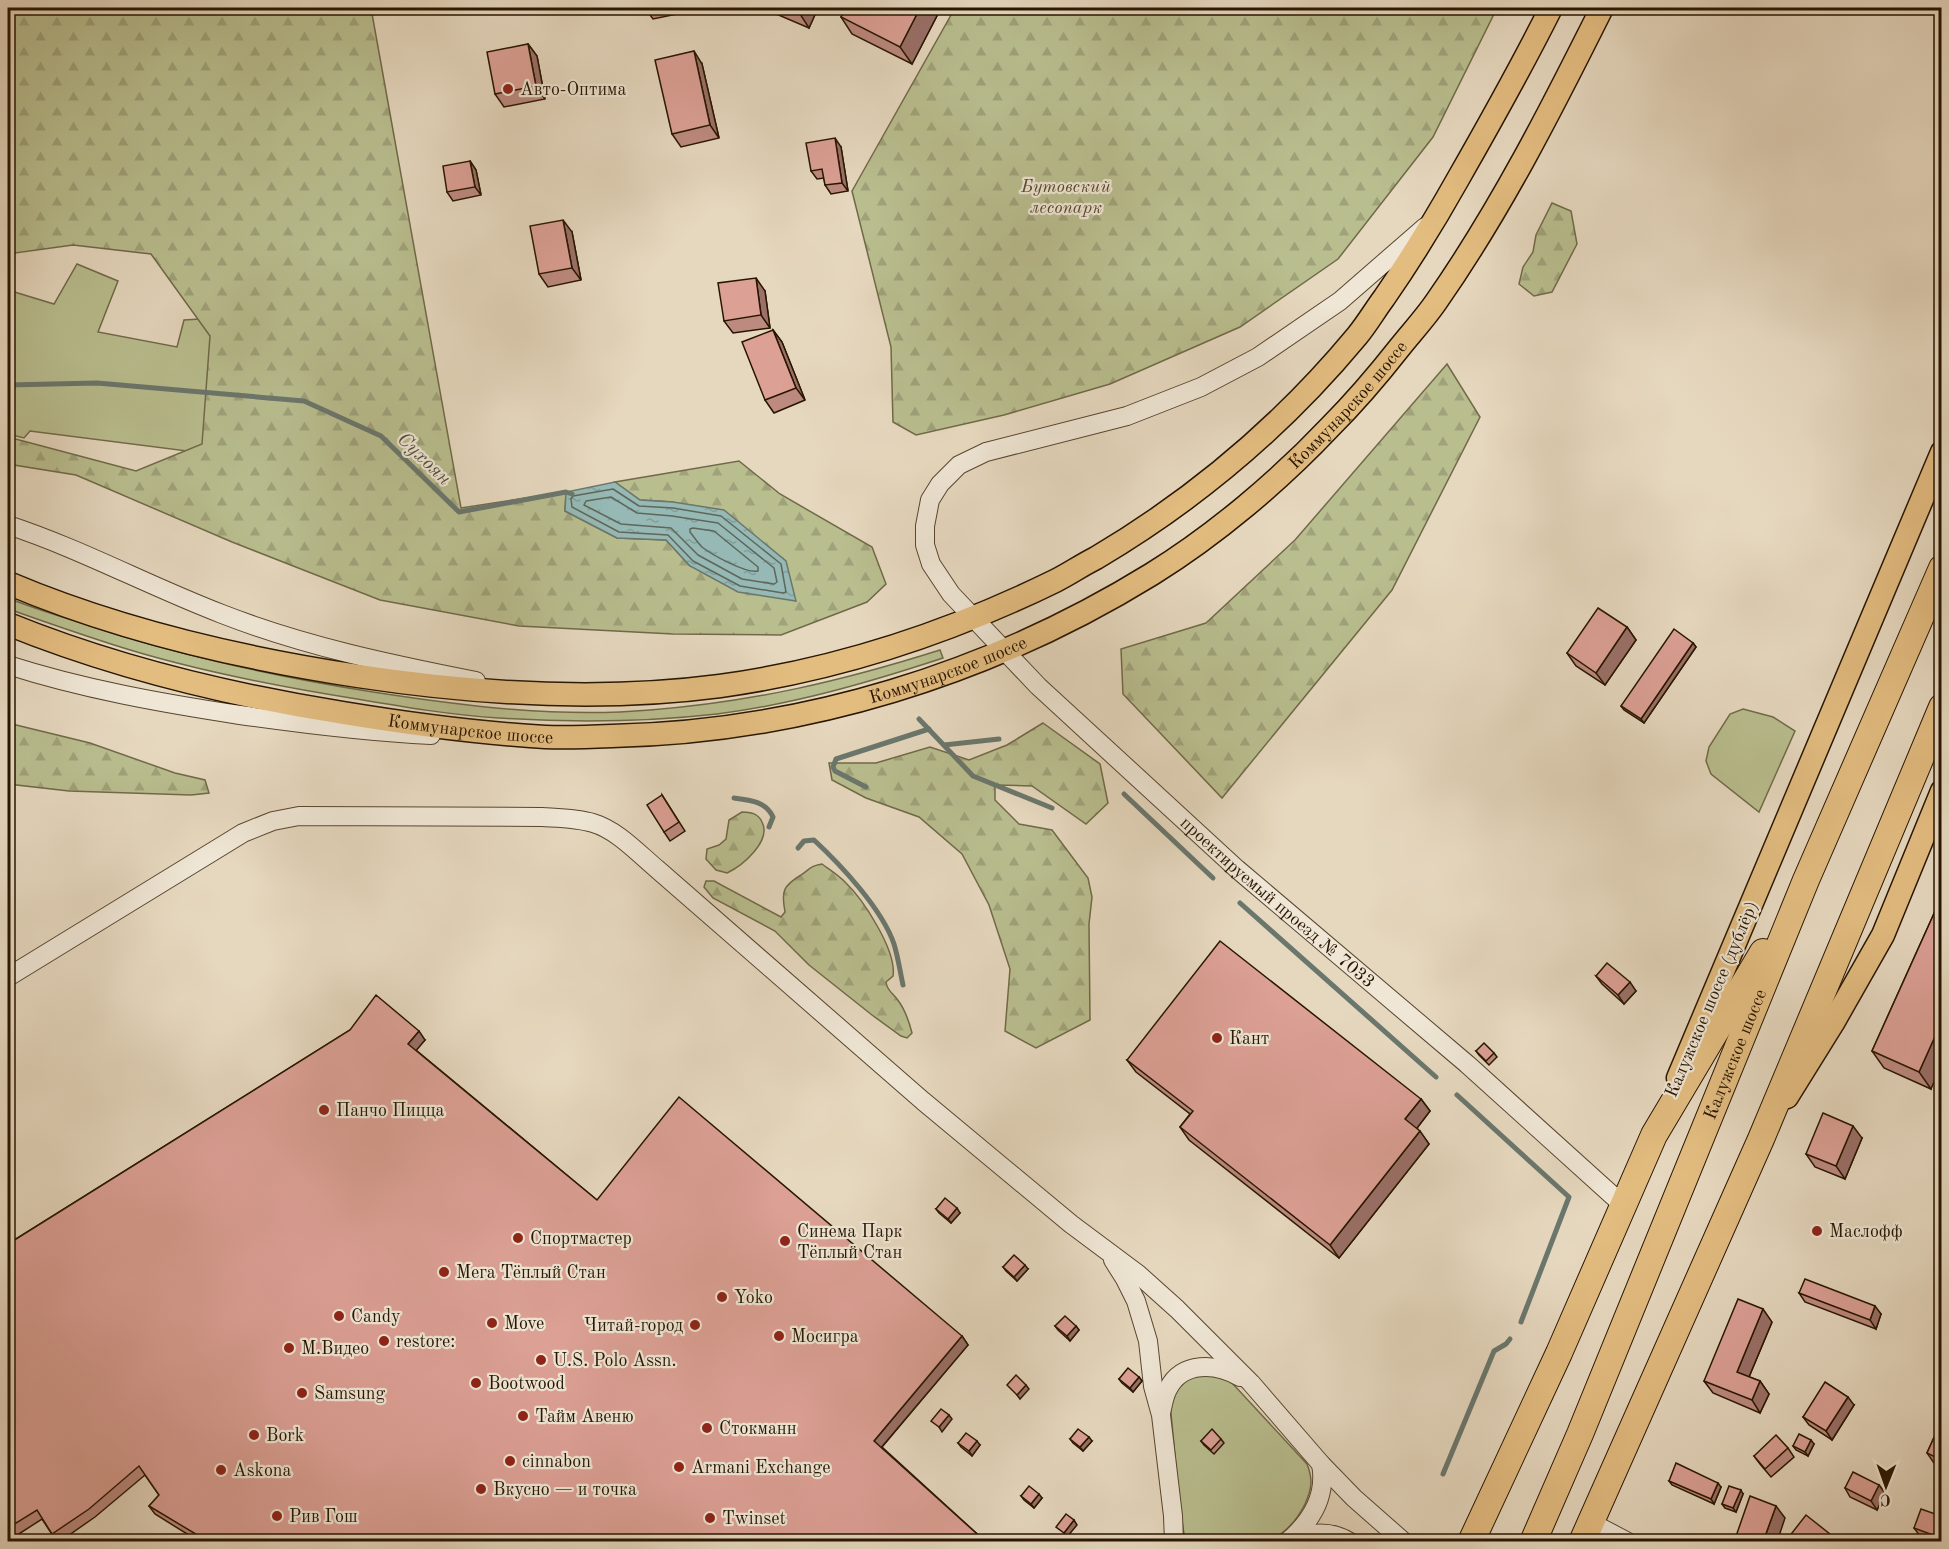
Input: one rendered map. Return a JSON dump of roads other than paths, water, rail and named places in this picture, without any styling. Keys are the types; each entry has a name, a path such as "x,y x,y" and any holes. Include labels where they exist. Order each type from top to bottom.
{"highway":[{"name":"Калужское шоссе","path":"1533,1542 1584,1424 1806,880 1941,567"},
{"path":"1586,1532 1761,1139 1941,706"},
{"path":"1654,1134 1806,880"},
{"name":"Калужское шоссе (дублёр)","path":"1471,1542 1559,1353 1654,1134"}],"main road":[{"name":"Коммунарское шоссе","path":"8,583 112,621 228,652 312,669 427,686 536,693 587,695 647,693 718,686 762,679 872,654 939,631 1052,583 1131,537 1194,493 1246,450 1300,398 1358,334 1414,254 1517,76 1551,8"},
{"name":"Коммунарское шоссе","path":"8,624 104,658 222,689 307,707 418,725 546,737 648,736 718,729 796,716 882,695 957,670 1005,651 1068,621 1153,574 1217,528 1275,481 1330,428 1376,377 1434,305 1489,222 1541,129 1602,8"},
{"name":"Калужское шоссе (дублёр)","path":"1654,1134 1941,452"},
{"path":"1761,1139 1833,1023 1882,935 1941,791"}],"street":[{"name":"проектируемый проезд № 7033","path":"1437,216 1340,301 1258,357 1201,387 1127,416 986,452 958,465 940,484 930,500 925,526 925,545 930,564 944,585 972,618 1038,686 1237,868 1467,1064 1623,1205"},
{"path":"8,525 46,538 190,602 297,640 366,658 536,693"},
{"path":"8,665 136,698 279,721 392,733 546,737"},
{"path":"8,977 243,833 273,821 298,816 542,817 594,823 614,833 923,1101 1109,1254 1138,1274 1177,1309 1251,1383 1320,1464 1404,1542"},
{"path":"1109,1254 1136,1301 1148,1341 1153,1386 1161,1415 1174,1542"},
{"path":"1161,1415 1167,1390 1182,1372 1198,1367 1214,1366 1231,1371 1251,1383"},
{"path":"1289,1540 1315,1510 1323,1476 1320,1464"},
{"path":"1173,1516 1180,1542"},
{"path":"1586,1532 1628,1542"},
{"path":"1289,1540 1305,1534 1322,1533 1343,1537 1350,1542"}],"water":[{"path":"615,482 640,500 673,502 724,510 786,561 796,601 738,592 690,566 666,540 617,538 565,511 566,492"}],"waterway":[{"name":"Сухоян","path":"8,385 97,383 304,401 381,436 459,512 566,492 572,494"},
{"path":"919,719 973,776 1052,808"},
{"path":"866,787 835,771 833,767 836,759 929,729"},
{"path":"944,745 999,739"},
{"path":"1124,794 1213,878"},
{"path":"734,798 762,804 773,817 769,827"},
{"path":"798,848 804,841 814,840 871,902 894,944 903,985"},
{"path":"1240,903 1436,1077"},
{"path":"1457,1095 1569,1197 1521,1322"},
{"path":"1443,1474 1494,1351 1510,1339"}],"place":[{"name":"Авто-Оптима","path":"508,89"},
{"name":"Кант","path":"1217,1038"},
{"name":"Панчо Пицца","path":"324,1110"},
{"name":"Маслофф","path":"1817,1231"},
{"name":"Спортмастер","path":"518,1238"},
{"name":"Синема Парк Тёплый Стан","path":"785,1241"},
{"name":"Мега Тёплый Cтан","path":"444,1272"},
{"name":"Yoko","path":"722,1297"},
{"name":"Candy","path":"339,1316"},
{"name":"Move","path":"492,1323"},
{"name":"Читай-город","path":"695,1325"},
{"name":"Мосигра","path":"779,1336"},
{"name":"restore:","path":"384,1341"},
{"name":"М.Видео","path":"289,1348"},
{"name":"U.S. Polo Assn.","path":"541,1360"},
{"name":"Bootwood","path":"476,1383"},
{"name":"Samsung","path":"302,1393"},
{"name":"Тайм Авеню","path":"523,1416"},
{"name":"Стокманн","path":"707,1428"},
{"name":"Bork","path":"254,1435"},
{"name":"cinnabon","path":"510,1461"},
{"name":"Armani Exchange","path":"679,1467"},
{"name":"Askona","path":"221,1470"},
{"name":"Вкусно — и точка","path":"481,1489"},
{"name":"Рив Гош","path":"277,1516"},
{"name":"Twinset","path":"710,1518"}],"park label":[{"name":"Бутовский лесопарк","path":"1066,196"}]}
